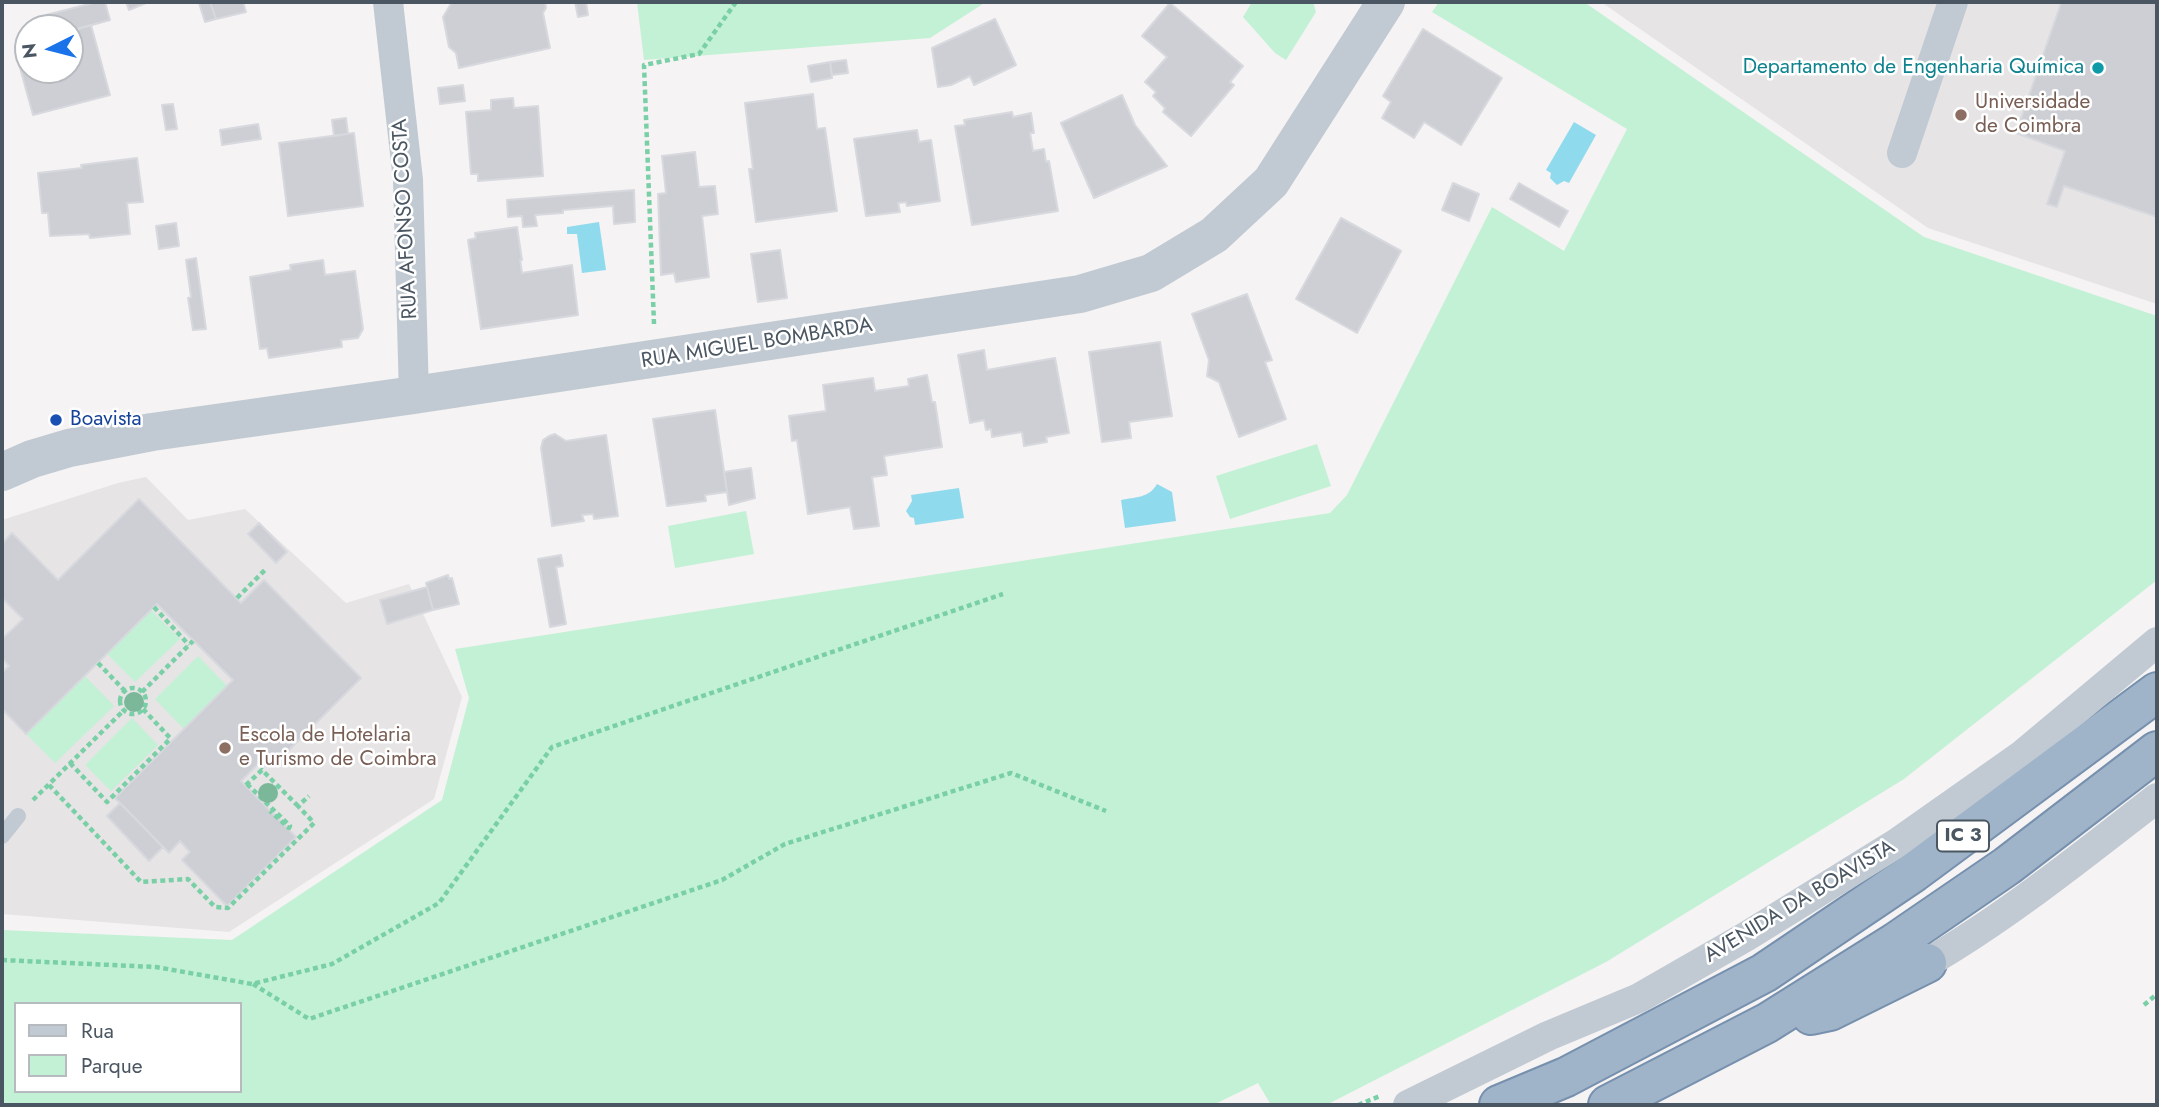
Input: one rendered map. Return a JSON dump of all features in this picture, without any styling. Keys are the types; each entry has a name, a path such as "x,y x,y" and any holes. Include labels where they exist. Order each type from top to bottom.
{"highway":[{"name":"AVENIDA DA BOAVISTA","path":"1499,1105 1566,1077 1764,973 1914,873 2157,692"},
{"name":"IC 3","path":"1608,1105 1768,1023 1895,942 2007,866 2157,751"},
{"path":"1768,1023 1830,1012 1927,963"}],"street":[{"name":"RUA AFONSO COSTA","path":"388,2 408,180 414,395"},
{"name":"RUA MIGUEL BOMBARDA","path":"2,472 32,459 69,448 152,432 1080,295 1151,273 1214,235 1271,182 1386,2"},
{"path":"1902,153 1953,2"},
{"name":"AVENIDA DA BOAVISTA","path":"1408,1105 1548,1037 1639,998 1747,936 1897,843 2022,755 2157,642"},
{"path":"1927,963 1962,943 2088,852 2157,798"}],"lane":[{"path":"2,836 18,816"}],"path":[{"path":"655,359 644,65 699,54 736,2"},
{"path":"237,598 266,569"},
{"path":"252,984 332,964 439,903 552,747 1003,594"},
{"path":"142,691 191,643 154,607"},
{"path":"98,663 125,691"},
{"path":"136,688 142,691 146,703 143,709 136,713 124,710 120,700 125,691 136,688"},
{"path":"70,763 107,802 172,739 143,709"},
{"path":"18,816 124,710"},
{"path":"48,785 141,882 188,879 215,907 228,908 314,823 262,770 246,785 290,827 270,811"},
{"path":"2,960 156,967 252,984 309,1019 722,880 785,844 1012,773 1106,811"},
{"path":"298,806 309,796"},
{"path":"2144,1005 2157,994"}],"shaded area":[{"name":"Universidade de Coimbra","path":"1601,2 2157,2 2157,304 1928,228"},
{"name":"Escola de Hotelaria e Turismo de Coimbra","path":"146,477 188,520 245,509 346,603 409,584 462,697 434,799 229,932 2,914 2,520 118,483"}],"green space":[{"path":"637,2 986,2 930,38 644,60"},
{"path":"1252,2 1313,2 1316,12 1286,60 1275,53 1243,17"},
{"path":"1439,2 1584,2 1924,237 2157,316 2157,580 1904,779 1606,962 1325,1105 1271,1105 1258,1083 1213,1105 2,1105 2,930 232,940 442,800 469,698 455,649 1330,513 1347,495 1492,207 1564,251 1627,129 1432,12"},
{"path":"1317,444 1331,486 1230,519 1216,476"},
{"path":"746,511 754,554 675,568 668,526"},
{"path":"151,610 180,639 135,682 107,654"},
{"path":"198,656 227,686 184,729 155,699"},
{"path":"85,676 114,706 55,763 26,734"},
{"path":"132,718 158,745 111,791 85,765"}],"water":[{"path":"1574,122 1596,135 1569,183 1564,181 1557,185 1550,178 1551,173 1546,170"},
{"path":"599,222 606,270 582,273 577,234 567,234 567,227"},
{"path":"1157,484 1172,492 1176,521 1125,528 1121,500 1146,494"},
{"path":"959,488 964,518 915,525 914,518 906,511 912,501 911,495"}],"building":[{"path":"105,2 110,20 84,27 84,14 50,14"},
{"path":"126,2 146,2 146,3 129,10"},
{"path":"210,2 216,19 205,22 199,3"},
{"path":"210,2 243,2 246,12 216,19"},
{"path":"452,2 545,2 543,13 550,48 459,68 456,53 449,47 443,17"},
{"path":"575,2 586,2 588,15 578,17"},
{"name":"Departamento de Engenharia Química","path":"2059,2 2157,2 2157,217 2064,186 2057,207 2047,204 2065,151 2016,133 2061,3"},
{"path":"1170,3 1243,66 1230,82 1234,85 1191,136 1163,112 1165,108 1153,96 1156,92 1145,82 1167,57 1142,36"},
{"path":"995,19 1016,65 974,85 970,76 951,85 938,87 932,48"},
{"path":"91,25 110,95 33,115 24,84 84,84 84,27"},
{"path":"1423,29 1502,78 1461,145 1424,122 1414,138 1382,118 1391,102 1383,96"},
{"path":"846,60 848,73 832,75 830,62"},
{"path":"830,62 832,78 811,82 808,66"},
{"path":"463,85 465,101 440,104 438,88"},
{"path":"813,94 817,129 825,128 837,211 756,222 745,103"},
{"path":"1122,95 1135,125 1167,166 1094,198 1061,123"},
{"path":"513,98 514,108 538,106 543,176 478,181 478,174 471,174 466,112 491,110 491,100"},
{"path":"173,104 177,129 166,130 162,105"},
{"path":"1012,112 1013,117 1031,113 1033,151 1044,149 1046,162 1049,161 1058,211 972,225 955,126 965,125 964,120"},
{"path":"346,118 348,134 334,136 332,120"},
{"path":"258,124 261,139 222,145 220,130"},
{"path":"917,130 919,142 931,140 940,201 907,206 906,202 898,203 900,212 866,216 854,139"},
{"path":"354,133 363,206 288,216 279,143"},
{"path":"695,152 699,187 715,186 718,214 702,216 709,277 676,282 674,273 661,275 658,194 666,193 662,156"},
{"path":"137,158 143,202 127,203 130,234 90,238 89,234 50,236 48,213 42,213 38,173"},
{"path":"1453,183 1479,194 1469,221 1442,210"},
{"path":"1519,183 1568,211 1559,227 1510,199"},
{"path":"634,190 635,222 614,224 613,206 535,215 537,226 523,227 522,216 508,217 507,200"},
{"path":"1341,218 1401,251 1357,333 1296,299"},
{"path":"176,223 179,246 159,249 156,226"},
{"path":"517,227 522,273 572,265 578,315 481,329 468,240 476,238 475,233"},
{"path":"780,250 787,298 758,302 751,254"},
{"path":"196,258 206,329 193,330 186,260"},
{"path":"323,260 325,275 355,271 363,329 358,338 341,340 342,347 269,358 267,348 260,349 250,277 291,270 290,265"},
{"path":"1247,294 1272,360 1265,362 1286,419 1239,437 1219,382 1207,376 1209,360 1192,314"},
{"path":"1160,342 1172,416 1129,422 1131,438 1102,442 1089,352"},
{"path":"984,350 987,370 1055,358 1069,433 1046,437 1047,442 1024,446 1022,432 992,437 991,429 986,430 984,420 970,423 958,355"},
{"path":"927,375 932,402 935,402 942,447 884,456 887,475 872,477 879,526 854,529 850,507 808,514 797,440 792,441 789,416 826,411 823,385 873,378 875,391 909,386 908,379"},
{"path":"715,410 727,492 705,495 706,501 667,506 653,419"},
{"path":"555,434 566,441 606,435 618,516 594,519 593,514 582,515 584,521 552,526 541,448 543,440"},
{"path":"751,468 755,498 729,505 724,472"},
{"path":"139,499 241,603 264,580 361,678 276,763 268,754 241,781 296,837 227,906 182,860 190,852 180,841 169,853 115,798 233,680 157,604 26,734 2,709 2,673 9,666 2,658 2,639 23,619 2,598 2,544 12,533 58,580"},
{"path":"259,523 287,552 276,563 248,534"},
{"path":"561,555 563,566 556,567 566,624 550,627 538,559"},
{"path":"448,575 449,579 452,578 459,604 433,610 426,583"},
{"path":"427,587 433,610 387,624 380,600"},
{"path":"120,803 163,847 149,861 107,816"}],"place":[{"name":"Departamento de Engenharia Química","path":"2098,68"},
{"name":"Universidade de Coimbra","path":"1961,115"},
{"name":"Boavista","path":"56,420"},
{"name":"Escola de Hotelaria e Turismo de Coimbra","path":"225,748"}]}
